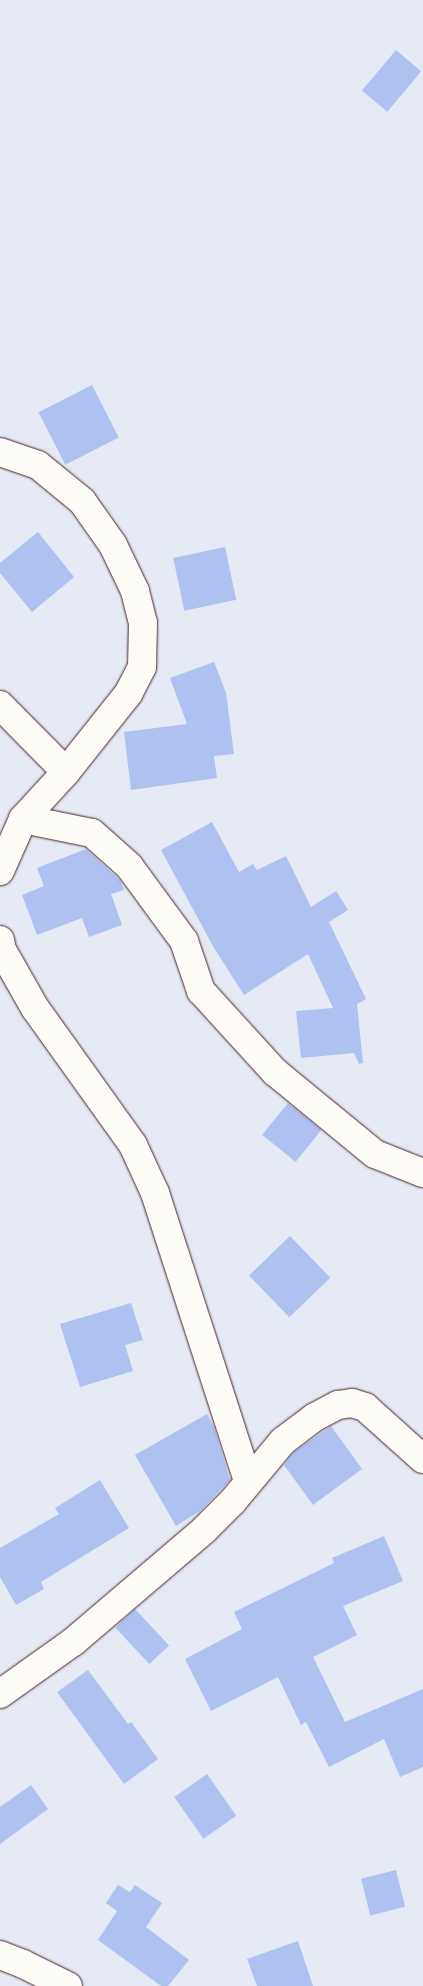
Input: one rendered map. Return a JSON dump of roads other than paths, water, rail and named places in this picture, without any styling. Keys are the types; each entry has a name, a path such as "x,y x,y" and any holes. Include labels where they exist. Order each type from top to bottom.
{"street":[{"path":"0,452 38,465 82,500 113,545 135,591 143,624 142,667 128,694 66,772 23,819 0,871"},
{"path":"0,705 66,772"},
{"path":"23,819 92,833 129,866 184,941 201,990 275,1072 375,1154 423,1173"},
{"path":"0,940 2,950 35,1008 133,1145 154,1193 209,1368 248,1481"},
{"path":"0,1694 73,1642 204,1530 233,1501 282,1441 315,1417 338,1405 352,1404 366,1407 423,1459"},
{"path":"0,1955 68,1986"}]}
